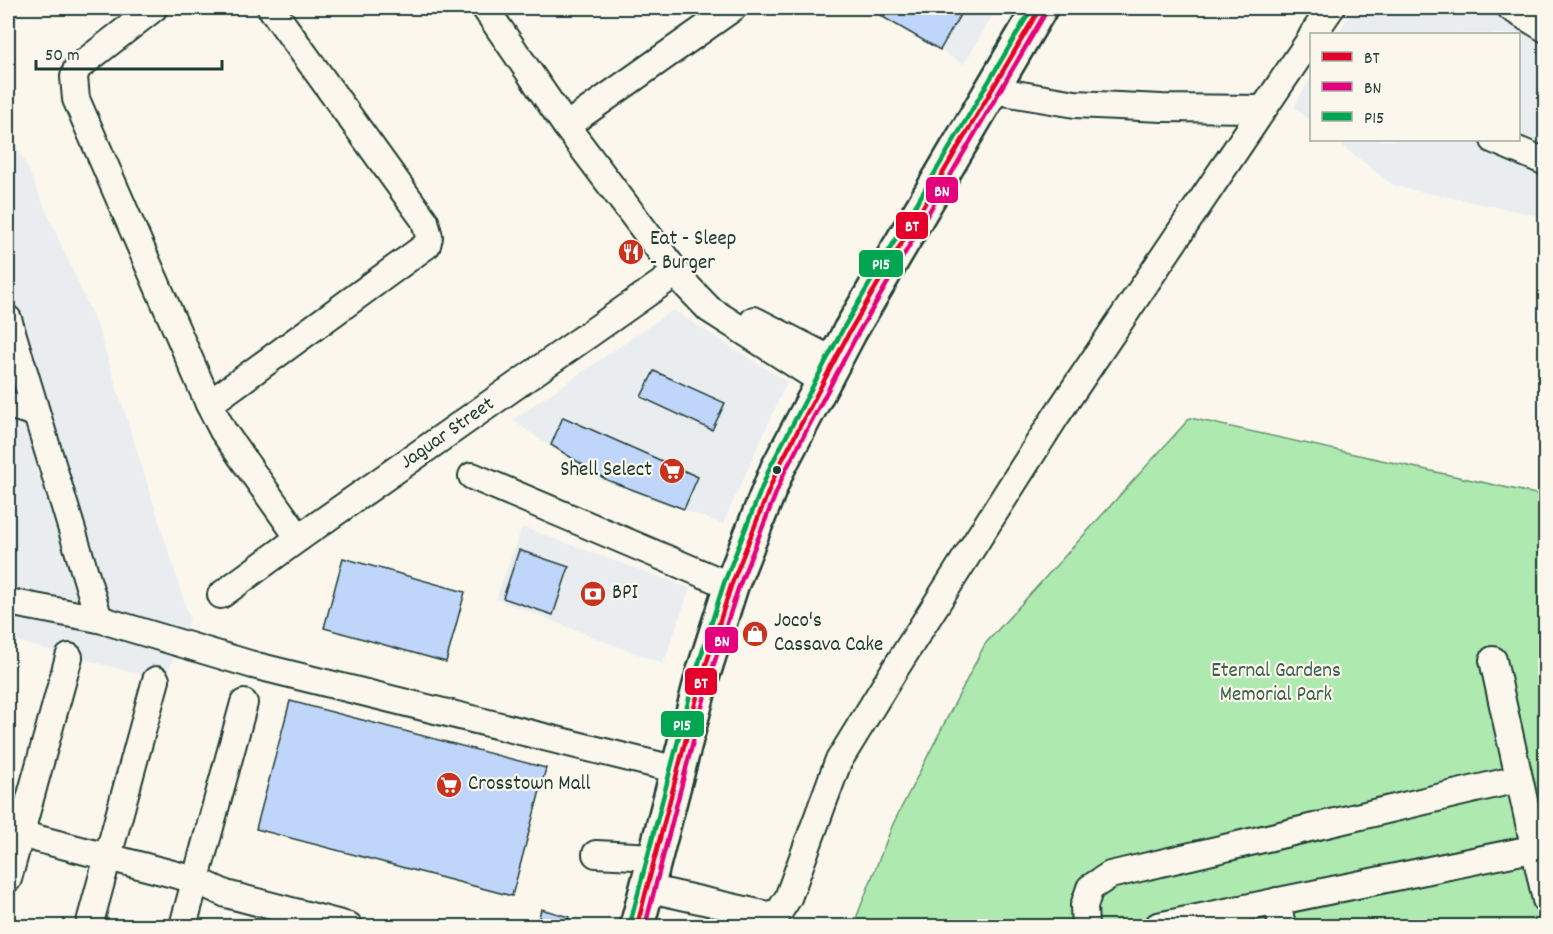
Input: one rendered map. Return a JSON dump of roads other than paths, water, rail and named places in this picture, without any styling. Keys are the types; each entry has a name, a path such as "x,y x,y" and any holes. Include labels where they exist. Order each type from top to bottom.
{"main road":[{"path":"637,927 703,674 730,586 777,470 850,331 1040,8"}],"street":[{"path":"154,8 76,68 74,77 76,99 209,404 223,431 299,538"},
{"path":"209,404 427,245 429,237 425,220 271,8"},
{"path":"485,8 566,126 685,284 694,293 715,298 740,313 829,371"},
{"path":"1314,33 1332,8"},
{"path":"1511,8 1545,29"},
{"path":"566,126 718,12"},
{"path":"596,854 767,915 779,912 788,898 838,762 1056,416 1310,39"},
{"path":"992,90 1075,104 1262,109"},
{"path":"1496,141 1545,162"},
{"name":"Jaguar Street","path":"220,596 676,273"},
{"path":"8,319 99,619"},
{"path":"8,405 36,413"},
{"path":"472,476 730,586"},
{"path":"8,602 99,619 253,665 678,770"},
{"path":"8,879 14,832 69,657"},
{"path":"1493,660 1518,779 1539,847 1545,900"},
{"path":"89,927 156,680"},
{"path":"183,927 244,703"},
{"path":"1085,927 1084,906 1090,888 1110,875 1518,779"},
{"path":"14,832 196,880 226,894 349,927"},
{"path":"1158,927 1539,847"},
{"path":"1277,901 1282,927"}],"place":[{"name":"Eat - Sleep - Burger","path":"631,252"},
{"name":"Shell Select","path":"672,471"},
{"name":"BPI","path":"593,594"},
{"name":"Joco's Cassava Cake","path":"755,634"},
{"name":"Crosstown Mall","path":"449,785"}],"park label":[{"name":"Eternal Gardens Memorial Park","path":"1276,684"}]}
